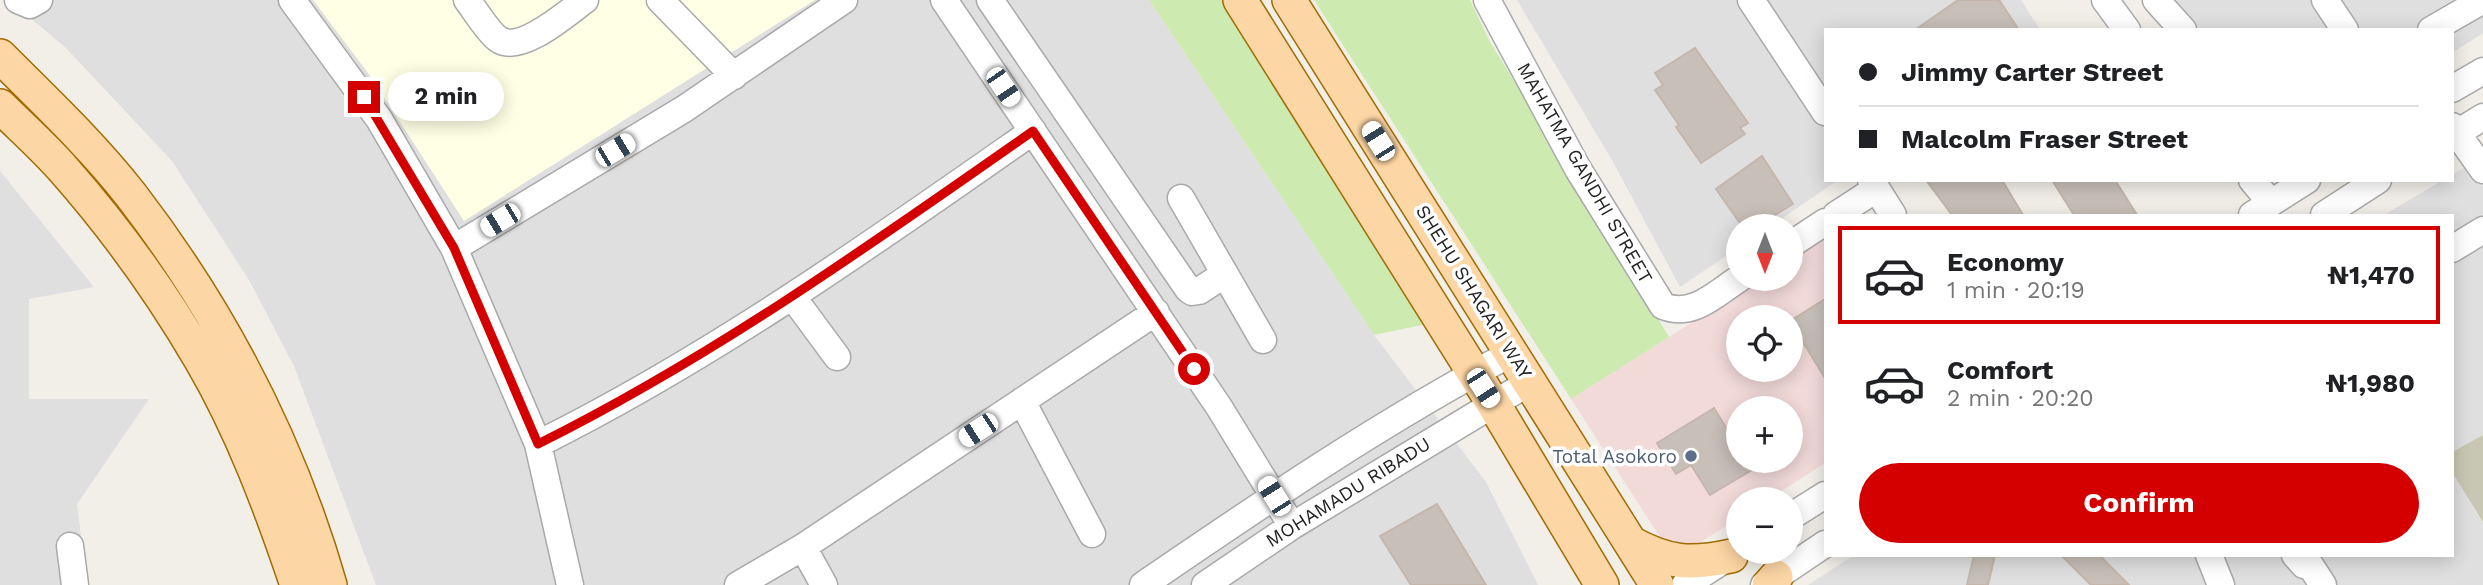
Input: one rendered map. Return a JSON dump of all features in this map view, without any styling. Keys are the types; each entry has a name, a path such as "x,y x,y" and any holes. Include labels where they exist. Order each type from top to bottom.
{"main road":[{"path":"1240,0 1493,403 1602,585"},
{"name":"SHEHU SHAGARI WAY","path":"1289,0 1657,585"},
{"path":"0,56 97,156 130,194 178,260 229,342 274,428 317,539 330,585"},
{"path":"0,106 62,167 103,216 202,360 243,443 297,585"},
{"path":"1631,543 1650,553 1671,559 1701,562 1726,555"}],"street":[{"path":"18,0 30,5 39,0"},
{"path":"292,0 379,119 454,248 538,444 570,585"},
{"path":"467,0 499,40 511,42 531,37 584,0"},
{"path":"660,0 734,76"},
{"path":"454,248 673,116 844,0"},
{"path":"944,0 1219,407 1292,526"},
{"path":"990,0 1188,289 1199,292 1225,274"},
{"name":"MAHATMA GANDHI STREET","path":"1487,0 1578,169 1663,306 1677,312 1694,308 1726,287"},
{"path":"1751,0 1824,110"},
{"path":"2105,0 2126,28"},
{"path":"2156,0 2181,28"},
{"path":"2325,0 2344,28"},
{"path":"2434,28 2483,0"},
{"path":"2454,88 2483,71"},
{"path":"2483,117 2454,131 2483,170"},
{"path":"538,444 601,413 713,347 1033,131"},
{"path":"2253,182 2262,209 2304,182"},
{"path":"2326,214 2375,182"},
{"path":"1837,214 1873,185 1892,214"},
{"path":"1181,198 1263,340"},
{"path":"1803,236 1824,223"},
{"path":"2454,248 2483,230"},
{"path":"792,296 836,357"},
{"path":"738,585 803,547 1156,312"},
{"name":"MOHAMADU RIBADU","path":"1143,585 1274,496 1474,373 1512,353"},
{"name":"MOHAMADU RIBADU","path":"1205,585 1292,526 1530,382"},
{"path":"1022,401 1093,534"},
{"path":"1803,509 1824,496"},
{"path":"1770,582 1824,545"},
{"path":"70,546 75,585"},
{"path":"803,547 824,585"},
{"path":"2210,557 2221,585"},
{"path":"1685,585 1726,558"}],"shaded area":[{"path":"9,0 1149,0 1374,335 1486,482 1538,585 376,585 294,366 249,280 172,161 66,48"},
{"path":"313,0 815,0 464,221 371,77"},
{"path":"1517,0 2021,0 2039,28 1824,28 1824,182 1835,182 1788,214 1726,214 1726,256 1680,287 1613,162"},
{"path":"2147,0 2483,0 2483,33 2454,52 2454,28 2166,28"},
{"path":"2483,156 2483,435 2454,451 2454,214 2386,214 2440,182 2454,182 2454,174"},
{"path":"0,171 94,287 29,299 29,399 149,399 77,504 87,585 0,585"},
{"path":"1824,239 1824,464 1788,487 1726,487 1726,526 1692,548 1665,545 1571,399 1741,291 1803,291 1803,252"},
{"path":"2483,435 2483,522 2454,475 2454,451"},
{"path":"2454,475 2483,522 2483,585 1808,585 1851,557 2454,557"}],"green space":[{"path":"1149,0 1222,0 1427,324 1374,335"},
{"path":"1314,0 1470,0 1489,40 1669,337 1571,399"}],"building":[{"path":"1958,0 1999,0 2018,28 1918,28"},
{"path":"1695,48 1748,123 1740,128 1745,134 1701,163 1655,90 1663,85 1655,73"},
{"path":"1762,156 1793,204 1777,214 1734,214 1716,189"},
{"path":"1927,182 2003,182 2022,214 1951,214"},
{"path":"2053,182 2116,182 2136,214 2073,214"},
{"path":"1824,300 1824,376 1803,342 1803,313"},
{"path":"1714,408 1726,428 1726,473 1747,473 1710,495 1691,465 1676,474 1657,443"},
{"path":"1437,504 1486,585 1411,585 1380,536"},
{"path":"1974,557 1995,557 1988,585 1967,585"},
{"path":"2063,557 2101,557 2129,585 2091,585"}],"place":[{"name":"Total Asokoro","path":"1691,456"}],"route":[{"path":"364,97 454,248 538,444 601,413 724,341 881,237 1033,131 1194,369"}]}
